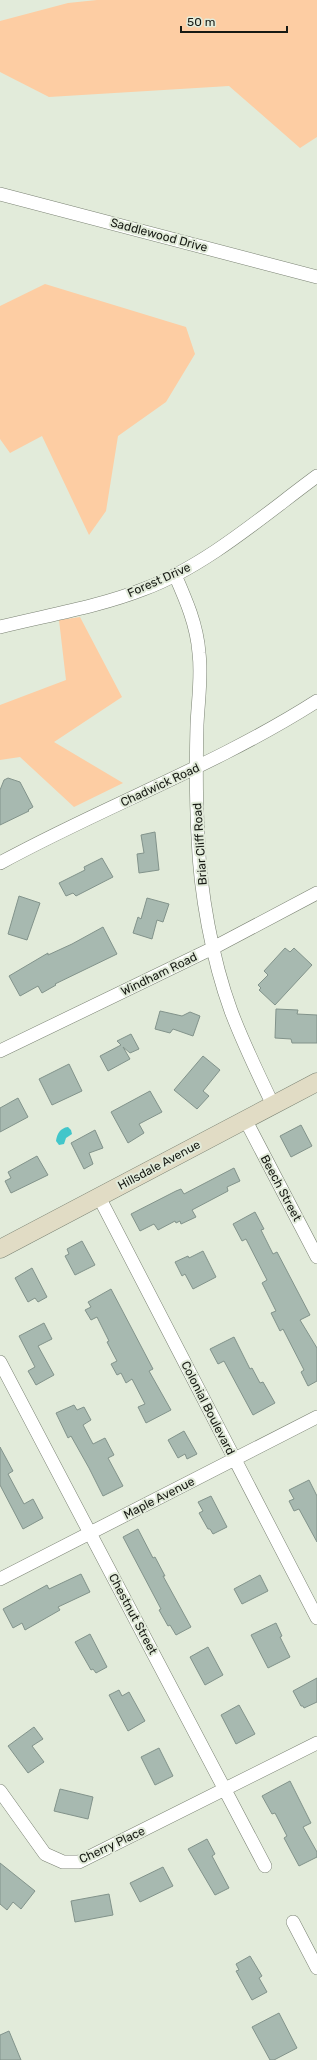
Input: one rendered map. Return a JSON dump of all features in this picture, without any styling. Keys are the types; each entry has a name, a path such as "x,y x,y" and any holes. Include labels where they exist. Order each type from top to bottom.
{"street":[{"name":"Saddlewood Drive","path":"0,194 317,277"},
{"name":"Forest Drive","path":"0,627 108,601 144,589 175,575 201,560 317,476"},
{"name":"Briar Cliff Road","path":"175,575 188,604 199,652 201,678 196,768 198,838 205,903 213,948 231,1010 246,1048 273,1105"},
{"name":"Chadwick Road","path":"0,863 43,840 196,768 317,702"},
{"name":"Windham Road","path":"0,1051 213,948 317,893"},
{"name":"Hillsdale Avenue","path":"0,1249 317,1082"},
{"name":"Beech Street","path":"245,1119 317,1257"},
{"name":"Colonial Boulevard","path":"99,1197 317,1618"},
{"name":"Chestnut Street","path":"0,1362 265,1866"},
{"name":"Maple Avenue","path":"0,1579 317,1417"},
{"name":"Cherry Place","path":"0,1791 45,1854 62,1862 79,1862 317,1743"},
{"path":"293,1922 317,1968"}],"shaded area":[{"path":"97,0 317,0 317,137 300,148 229,86 49,97 0,72 0,21 68,3"},
{"path":"45,284 186,327 195,354 166,402 118,436 106,511 89,535 42,436 10,453 0,439 0,306"},
{"path":"80,617 122,697 54,742 123,783 74,807 20,757 0,760 0,705 66,680 59,620"}],"water":[{"path":"68,1127 72,1134 66,1138 64,1144 59,1145 56,1141 58,1134 61,1130"}],"building":[{"path":"8,778 20,782 33,807 28,810 29,811 0,825 0,790 4,780"},
{"path":"155,832 159,870 139,873 137,854 144,853 141,835"},
{"path":"102,858 113,877 76,896 73,893 66,896 59,883 85,870 84,867"},
{"path":"19,896 40,903 27,940 8,934"},
{"path":"147,898 169,904 163,922 157,920 152,939 133,933 138,917 141,919"},
{"path":"103,927 117,954 55,984 56,985 42,993 38,986 20,996 9,976 48,953 48,955 72,944"},
{"path":"285,948 290,952 294,948 312,965 275,1005 259,990 261,988 258,985 268,975 264,971"},
{"path":"276,1009 298,1010 297,1014 317,1015 317,1043 292,1043 291,1039 275,1038"},
{"path":"160,1011 182,1016 190,1012 200,1016 193,1036 173,1029 170,1033 155,1029"},
{"path":"131,1034 139,1049 130,1053 123,1047 130,1059 108,1071 100,1056 121,1045 117,1041"},
{"path":"203,1056 220,1070 203,1091 209,1096 197,1109 174,1090"},
{"path":"69,1064 82,1091 52,1105 39,1079"},
{"path":"150,1091 162,1112 139,1124 144,1133 128,1143 111,1112"},
{"path":"18,1098 28,1117 0,1132 0,1108"},
{"path":"301,1125 312,1146 291,1157 280,1136"},
{"path":"95,1130 103,1148 89,1153 93,1164 84,1169 71,1143"},
{"path":"37,1156 48,1175 11,1193 5,1181 11,1178 8,1172"},
{"path":"234,1168 240,1181 227,1187 228,1191 192,1210 196,1217 181,1224 180,1221 176,1223 175,1221 158,1230 154,1224 140,1231 131,1214 181,1189 184,1194"},
{"path":"255,1212 264,1229 261,1230 273,1254 277,1252 310,1315 300,1320 317,1348 317,1381 308,1386 301,1372 304,1370 283,1329 280,1331 271,1313 276,1311 262,1283 267,1280 246,1239 242,1241 233,1224"},
{"path":"82,1241 95,1265 75,1275 65,1256 69,1254 67,1249"},
{"path":"203,1251 216,1277 193,1289 185,1274 182,1276 175,1262 188,1256 189,1258"},
{"path":"32,1268 47,1297 38,1302 35,1298 28,1302 15,1278"},
{"path":"111,1289 153,1369 149,1371 171,1410 146,1423 138,1407 145,1404 132,1379 126,1383 121,1373 117,1375 111,1364 117,1361 107,1342 109,1341 97,1317 91,1320 85,1310 91,1307 88,1302"},
{"path":"44,1323 52,1339 38,1346 54,1375 36,1385 28,1371 35,1367 19,1336"},
{"path":"234,1337 250,1369 252,1368 260,1383 263,1382 275,1403 253,1415 224,1361 218,1364 210,1349"},
{"path":"74,1405 77,1410 84,1407 91,1420 83,1425 93,1444 105,1438 114,1455 108,1458 123,1486 103,1496 71,1436 68,1438 56,1413"},
{"path":"184,1431 197,1454 187,1459 185,1454 178,1458 168,1440"},
{"path":"0,1447 13,1471 8,1474 24,1504 33,1499 43,1518 23,1529 0,1485"},
{"path":"309,1480 317,1496 317,1542 299,1509 294,1511 289,1501 294,1499 289,1490"},
{"path":"211,1496 227,1527 213,1534 210,1529 208,1529 199,1513 203,1511 198,1502"},
{"path":"138,1529 153,1558 155,1557 165,1576 163,1576 191,1627 176,1635 170,1625 168,1626 159,1610 161,1609 123,1537"},
{"path":"81,1574 90,1592 58,1607 60,1610 25,1630 22,1623 13,1628 3,1609 47,1585 49,1589"},
{"path":"260,1575 268,1591 242,1604 234,1589"},
{"path":"276,1623 282,1636 280,1637 290,1657 268,1668 251,1635"},
{"path":"90,1634 107,1667 96,1673 93,1669 91,1670 75,1642"},
{"path":"208,1647 223,1675 205,1685 190,1657"},
{"path":"317,1678 317,1702 304,1708 301,1706 293,1691"},
{"path":"119,1690 122,1696 129,1692 145,1721 128,1731 109,1695"},
{"path":"239,1705 255,1734 236,1744 221,1715"},
{"path":"34,1727 43,1739 32,1746 44,1762 28,1773 8,1746"},
{"path":"159,1748 173,1776 155,1785 141,1757"},
{"path":"290,1781 311,1823 303,1827 317,1852 317,1857 299,1866 284,1838 287,1836 275,1813 272,1814 262,1796"},
{"path":"60,1789 93,1797 88,1819 54,1811"},
{"path":"207,1839 215,1854 212,1856 229,1888 215,1895 188,1849"},
{"path":"0,1863 35,1891 21,1909 13,1902 7,1910 0,1904"},
{"path":"163,1867 173,1886 140,1902 130,1883"},
{"path":"109,1894 113,1915 75,1922 71,1901"},
{"path":"250,1956 262,1976 259,1978 267,1992 252,2000 236,1971 239,1970 236,1964"},
{"path":"279,2013 297,2048 274,2060 270,2060 252,2027"},
{"path":"9,2031 21,2060 0,2060 0,2035"}]}
